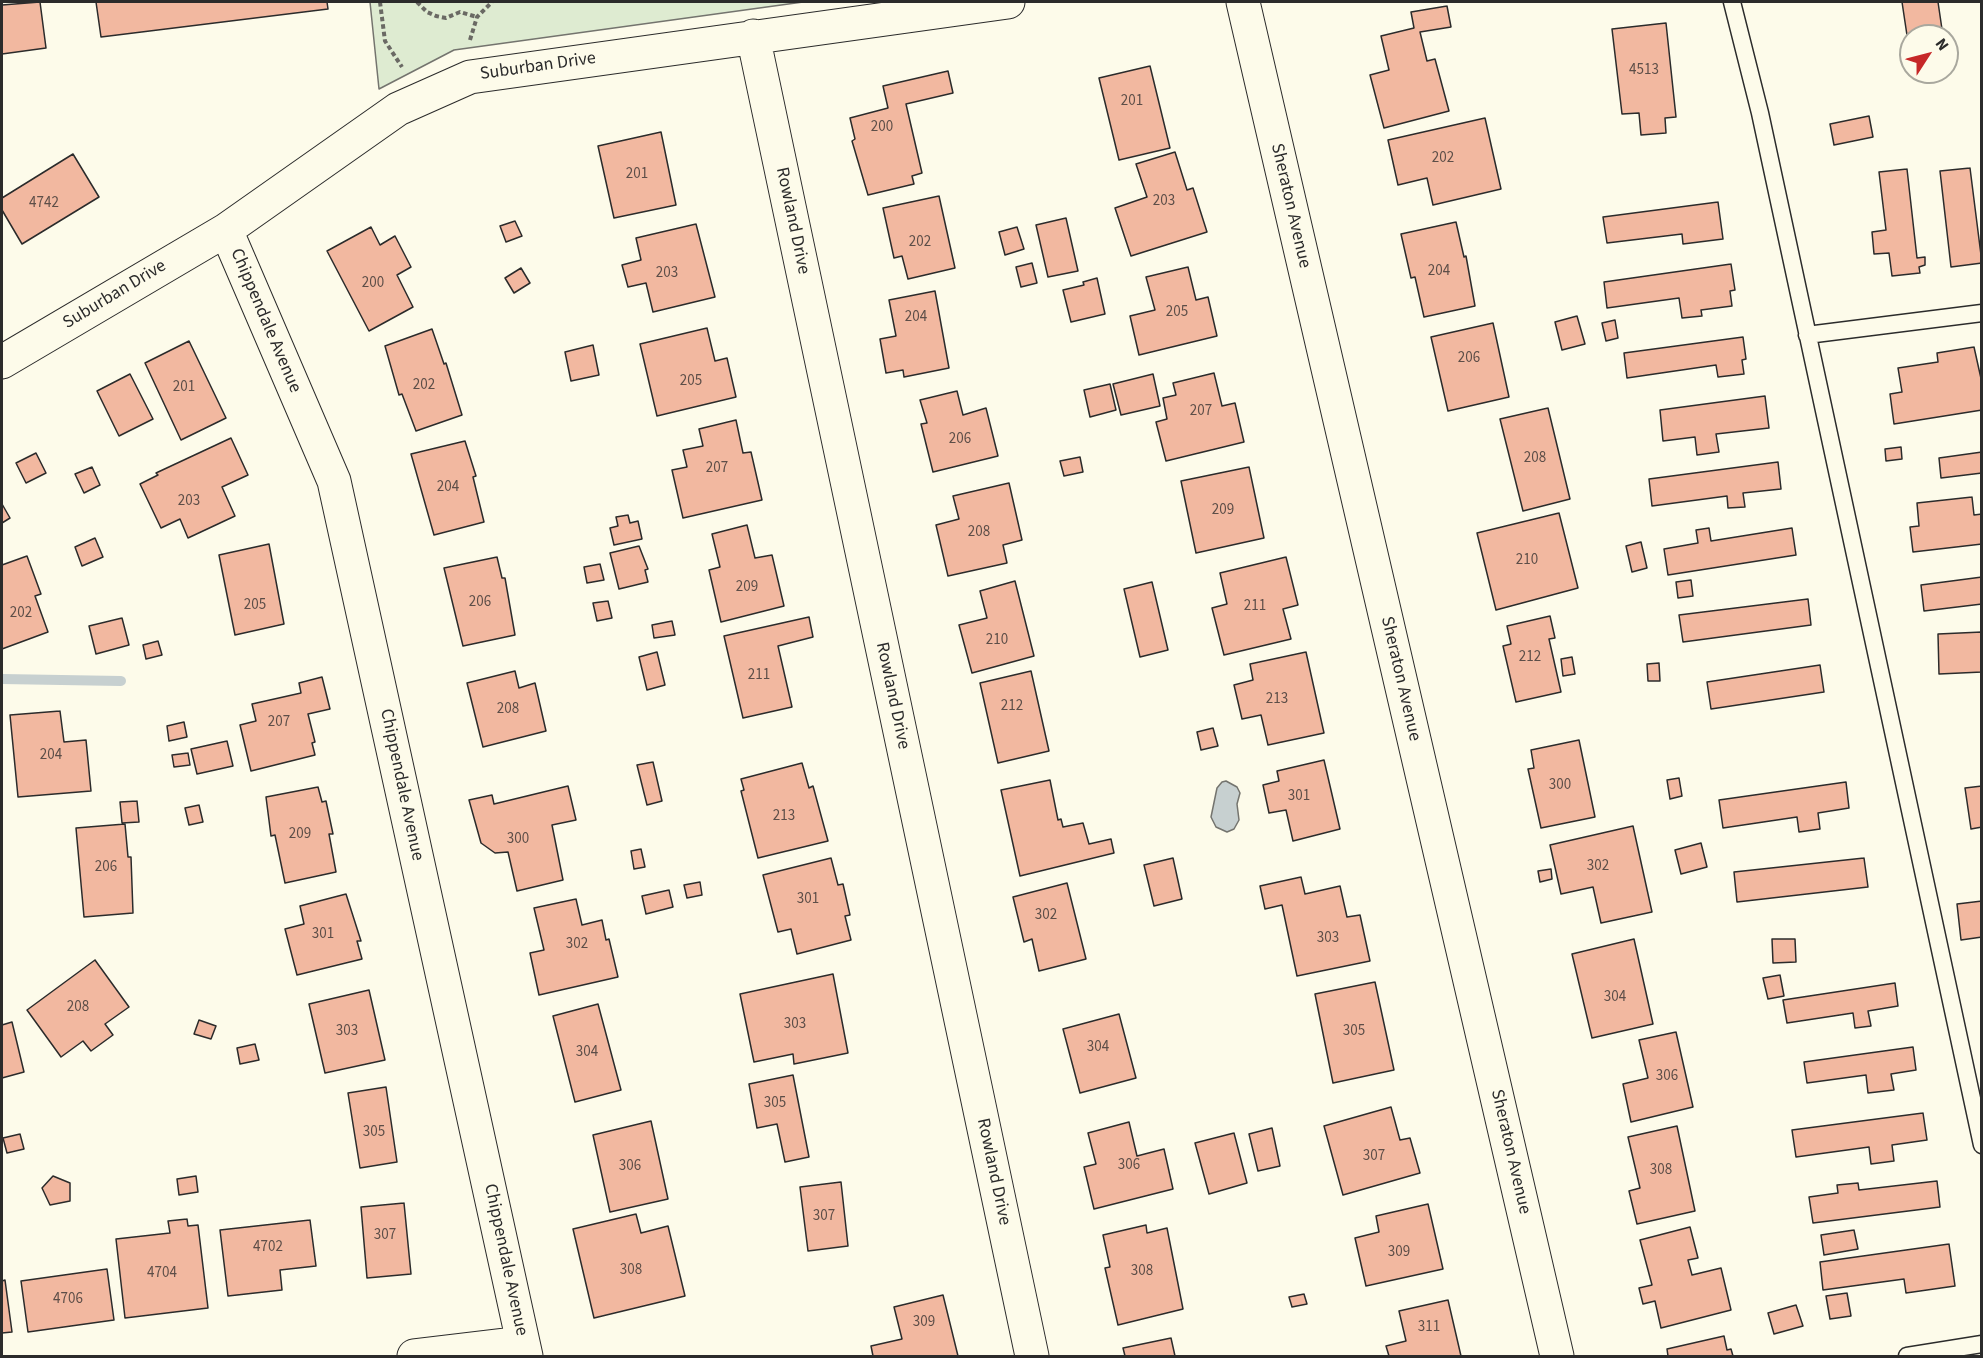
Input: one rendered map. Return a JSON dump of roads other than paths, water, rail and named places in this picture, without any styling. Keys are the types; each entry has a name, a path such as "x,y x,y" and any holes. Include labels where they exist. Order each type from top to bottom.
{"street":[{"name":"Suburban Drive","path":"2,362 226,230 398,110 470,77 1008,2"},
{"name":"Sheraton Avenue","path":"1243,2 1557,1356"},
{"name":"Rowland Drive","path":"753,36 1032,1356"},
{"name":"Chippendale Avenue","path":"226,230 334,481 525,1350"},
{"path":"414,1356 525,1350"}],"lane":[{"path":"1732,2 1760,112 1982,1145"},
{"path":"1808,335 1982,313"},
{"path":"1907,1356 1982,1344"}],"waterway":[{"path":"2,679 121,681"}]}
